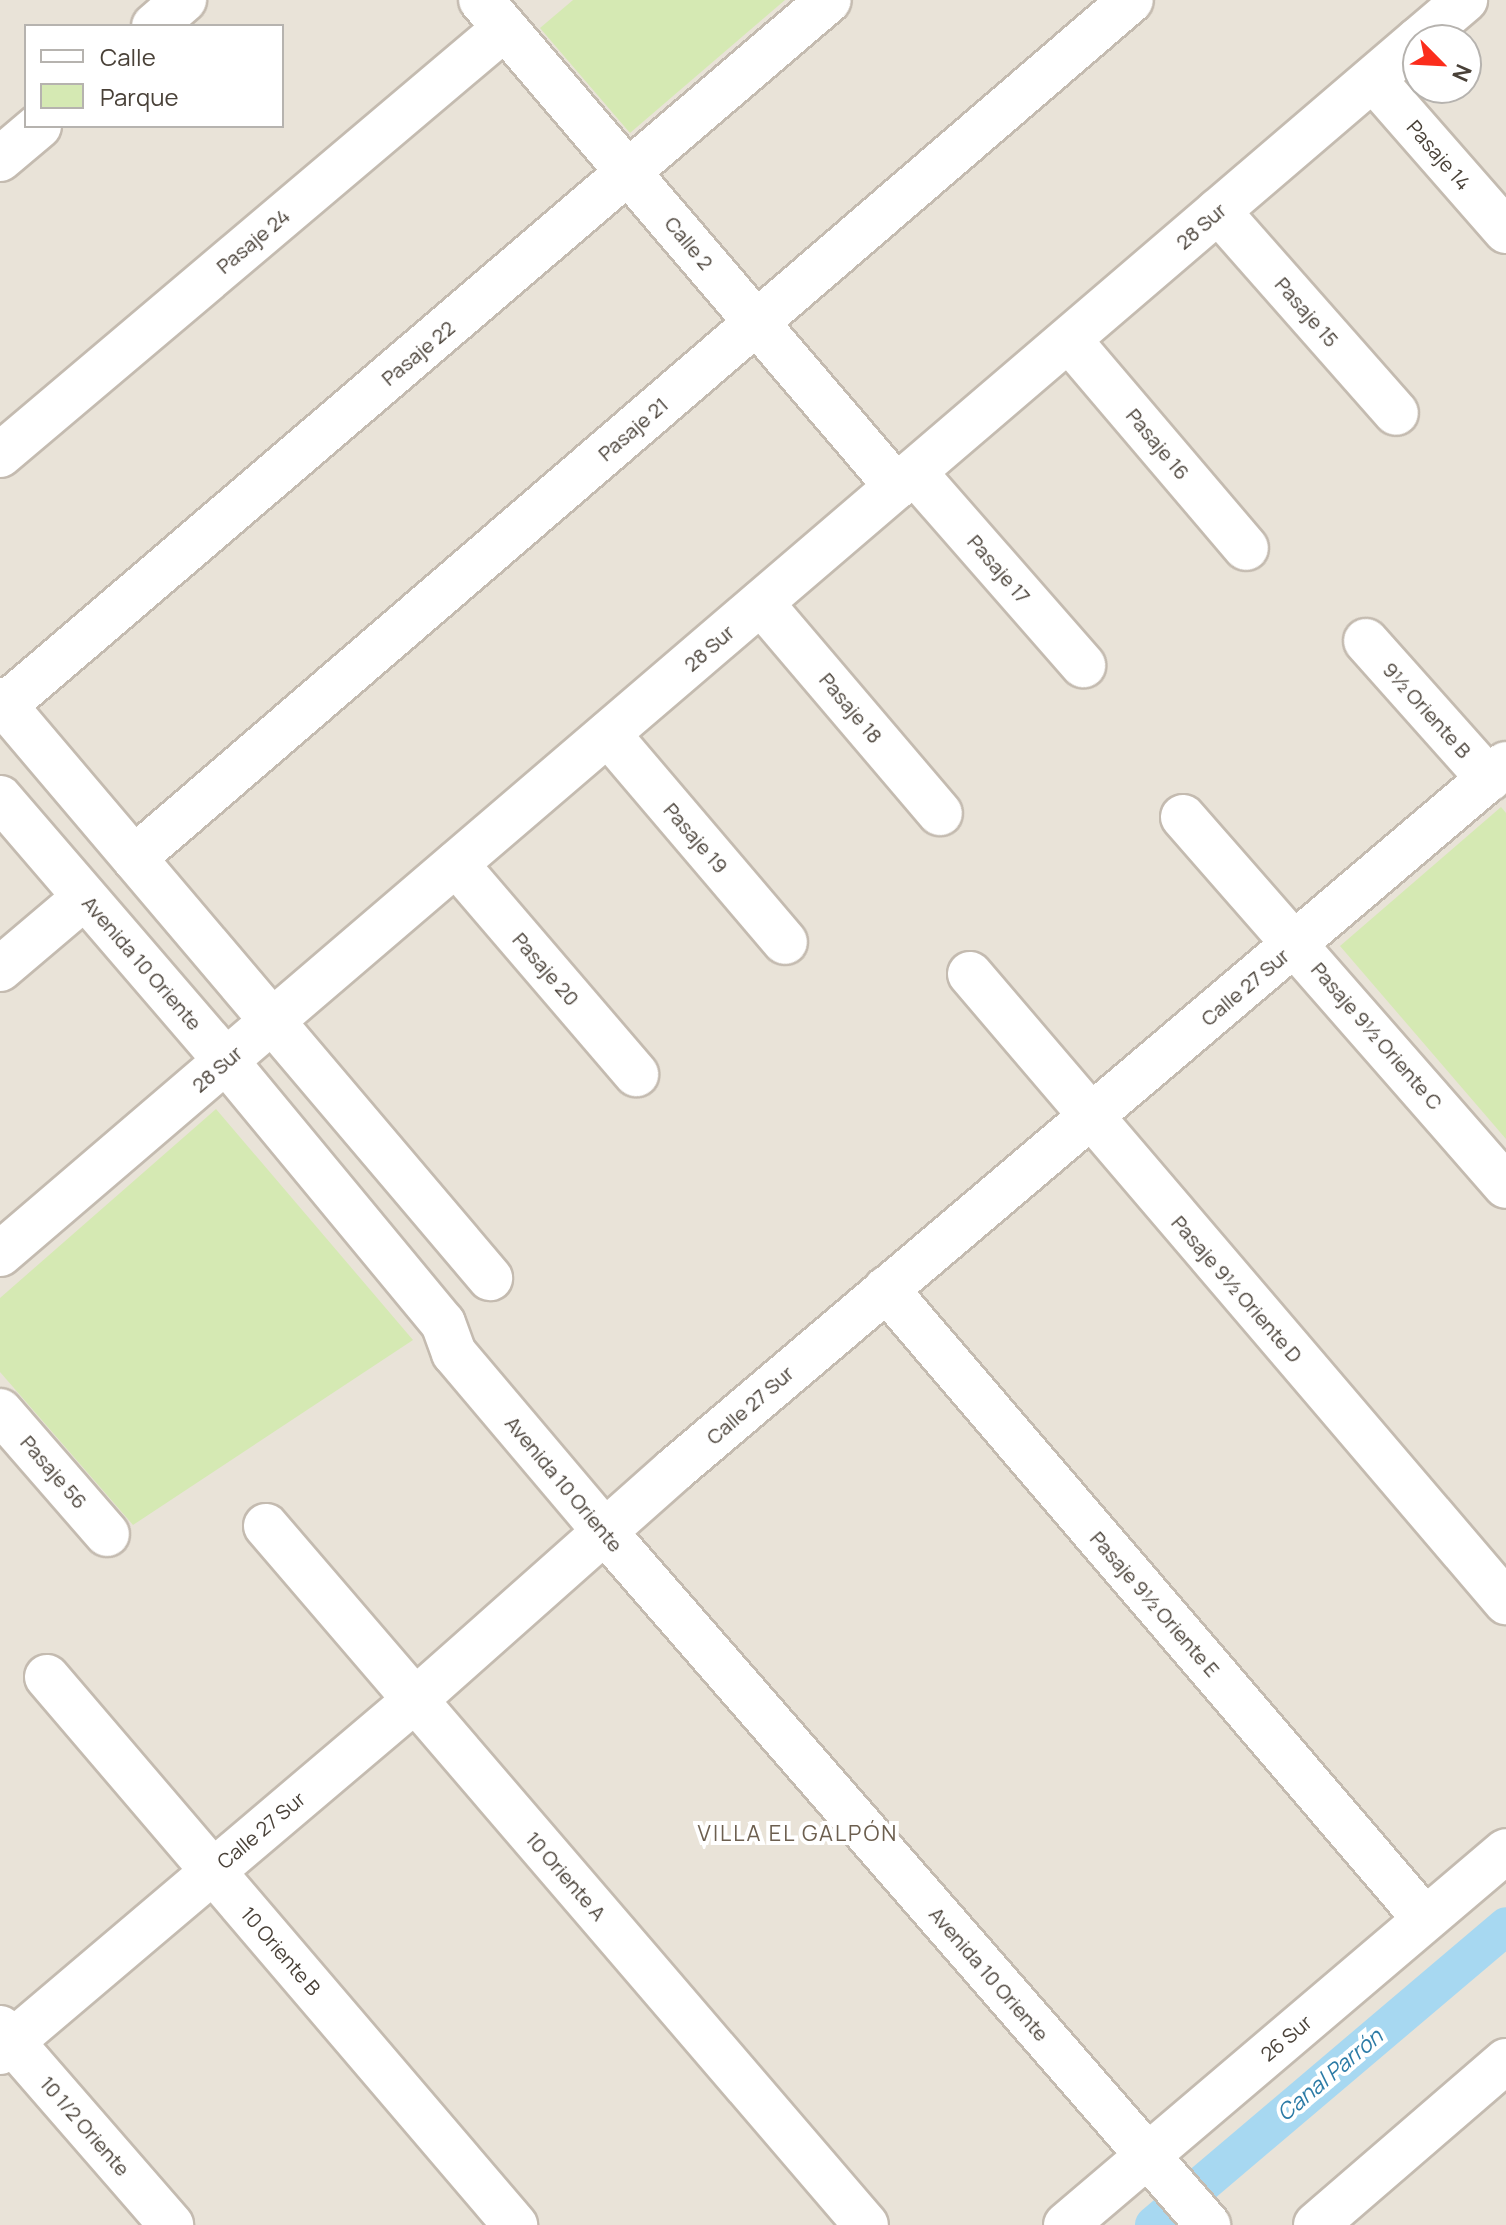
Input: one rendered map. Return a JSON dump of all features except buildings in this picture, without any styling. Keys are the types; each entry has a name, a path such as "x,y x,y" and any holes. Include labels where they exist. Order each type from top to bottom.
{"street":[{"path":"156,24 184,0"},
{"name":"Pasaje 22","path":"2,702 629,173 829,0"},
{"name":"Pasaje 21","path":"134,858 1131,0"},
{"name":"28 Sur","path":"1437,24 1465,0"},
{"name":"Calle 2","path":"493,14 756,322 906,480"},
{"name":"Pasaje 24","path":"0,455 493,14"},
{"name":"28 Sur","path":"0,1254 1402,54"},
{"name":"Pasaje 14","path":"1373,79 1506,231"},
{"path":"0,159 37,128"},
{"name":"Pasaje 15","path":"1218,211 1396,413"},
{"name":"Pasaje 16","path":"1069,340 1246,548"},
{"name":"Pasaje 17","path":"906,480 1083,665"},
{"name":"Pasaje 18","path":"761,603 940,813"},
{"name":"9½ Oriente B","path":"1366,641 1501,770"},
{"path":"2,702 490,1278"},
{"name":"Pasaje 19","path":"608,734 785,942"},
{"name":"Calle 27 Sur","path":"4,2041 212,1872 415,1700 886,1289 1501,770"},
{"name":"Avenida 10 Oriente","path":"0,798 226,1061 443,1323 454,1353 605,1532 1208,2225"},
{"name":"Pasaje 9½ Oriente C","path":"1183,817 1297,943 1506,1186"},
{"name":"Pasaje 20","path":"456,864 636,1074"},
{"path":"0,969 85,897"},
{"name":"Pasaje 9½ Oriente D","path":"970,974 1506,1602"},
{"name":"Pasaje 9½ Oriente E","path":"886,1289 1425,1919"},
{"name":"Pasaje 56","path":"0,1411 107,1534"},
{"name":"10 Oriente A","path":"266,1526 866,2225"},
{"name":"10 Oriente B","path":"47,1677 515,2225"},
{"name":"26 Sur","path":"1066,2225 1159,2169 1425,1919 1506,1851"},
{"name":"10 1/2 Oriente","path":"4,2041 171,2225"},
{"path":"1328,2221 1506,2061"}],"shaded area":[{"path":"0,0 1506,0 1506,2225 0,2225"}],"green space":[{"path":"573,0 785,0 630,133 540,28"},
{"path":"1501,807 1506,813 1506,1139 1340,946"},
{"path":"216,1109 413,1340 133,1525 0,1372 0,1298"}],"waterway":[{"name":"Canal Parrón","path":"1154,2225 1506,1926"}],"district":[{"name":"VILLA EL GALPÓN","path":"798,1834"}]}
